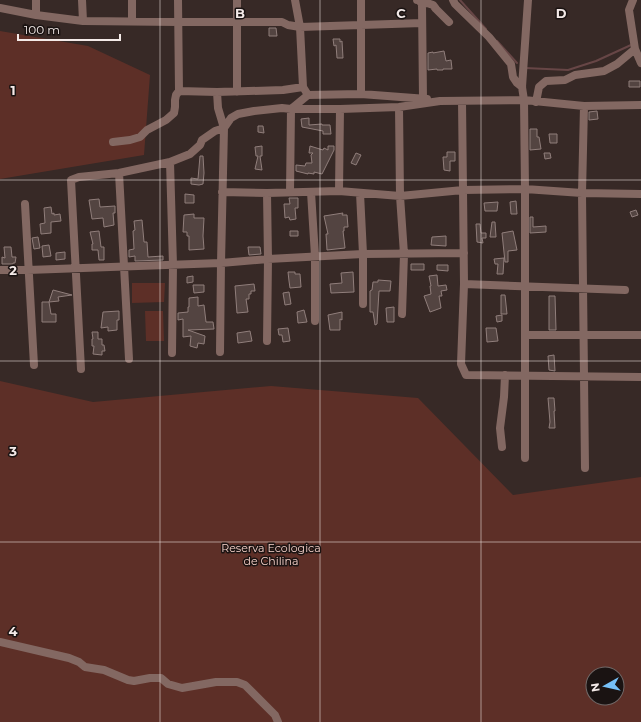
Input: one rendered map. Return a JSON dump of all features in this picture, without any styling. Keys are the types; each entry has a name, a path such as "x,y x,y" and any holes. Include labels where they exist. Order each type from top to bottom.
{"street":[{"path":"36,0 36,15"},
{"path":"82,0 83,21"},
{"path":"132,0 132,21"},
{"path":"113,142 130,140 140,136 147,130 156,127 174,113 175,100 179,90 178,0"},
{"path":"237,0 237,92"},
{"path":"295,0 300,27 303,87 308,96"},
{"path":"361,0 361,94"},
{"path":"453,0 455,4 489,37 511,64 513,77 516,83 522,87"},
{"path":"524,458 525,189 524,100 522,87 528,0"},
{"path":"632,1 629,10 635,47 641,63"},
{"path":"423,99 422,23 420,2 433,5 449,22"},
{"path":"0,8 36,15 83,21 282,22 288,25 300,27 422,23"},
{"path":"536,102 538,87 546,81 565,80 575,75 604,71 617,64 635,47"},
{"path":"179,90 237,92 283,90 303,87"},
{"path":"217,92 218,108 224,128 220,352"},
{"path":"290,192 292,109 308,96 361,94 440,101 524,100 584,106 641,105"},
{"path":"81,369 71,180 79,177 119,173 170,162 190,154 200,145 202,140 215,131 224,128 231,118 238,114 282,108 340,109 399,106 440,101"},
{"path":"462,101 464,284 461,364 466,375 641,376"},
{"path":"399,106 400,196 404,254 402,314"},
{"path":"584,106 582,193 585,468"},
{"path":"339,191 340,109"},
{"path":"170,162 174,265 172,353"},
{"path":"119,173 129,359"},
{"path":"222,192 268,193 339,191 400,196 463,190 525,189 582,193 641,194"},
{"path":"311,192 316,256 315,321"},
{"path":"267,341 268,193"},
{"path":"360,193 363,254 362,304"},
{"path":"25,204 34,364"},
{"path":"0,270 221,263 363,254 464,253"},
{"path":"464,284 624,290"},
{"path":"525,335 641,335"},
{"path":"502,447 500,428 505,375"},
{"path":"0,642 69,658 79,662 85,667 104,670 128,680 134,681 150,678 161,678 168,684 182,688 216,682 237,682 245,684 275,715 278,722"}],"green space":[{"path":"0,31 88,46 150,75 144,155 0,179"},
{"path":"132,283 165,283 164,302 132,303"},
{"path":"145,311 163,311 164,341 146,341"},
{"name":"Reserva Ecologica de Chilina","path":"0,381 93,402 271,386 418,398 513,495 641,477 641,722 0,722"}],"building":[{"path":"269,28 276,28 277,36 269,36"},
{"path":"333,39 340,39 340,42 342,41 343,58 337,58 336,45 334,46"},
{"path":"444,51 446,61 451,60 452,69 428,70 428,53"},
{"path":"629,81 640,81 640,87 629,87"},
{"path":"597,111 598,119 589,120 589,112"},
{"path":"309,118 309,125 330,125 331,134 323,134 323,131 302,127 301,119"},
{"path":"258,126 263,126 264,133 258,132"},
{"path":"530,129 537,129 537,137 539,137 541,149 530,150"},
{"path":"549,134 557,134 557,143 550,143"},
{"path":"262,146 262,156 260,156 262,170 255,169 258,156 256,156 255,147"},
{"path":"310,146 328,150 328,146 334,146 334,150 322,174 314,172 314,174 308,174 296,171 296,165 305,166 306,163 312,163 311,155 313,153 309,153"},
{"path":"447,152 455,152 455,161 450,161 450,171 444,170 443,157 447,157"},
{"path":"356,153 361,155 356,165 351,163"},
{"path":"544,153 550,153 551,158 545,159"},
{"path":"200,156 203,156 203,184 191,184 191,178 198,179"},
{"path":"185,194 194,195 194,203 185,203"},
{"path":"289,198 298,198 298,208 295,208 296,219 290,220 289,217 285,218 284,204 290,204"},
{"path":"99,199 100,207 115,206 115,213 113,213 114,225 104,227 103,218 92,219 89,200"},
{"path":"516,201 517,214 511,214 510,202"},
{"path":"498,202 497,211 485,211 484,203"},
{"path":"51,207 52,214 60,214 61,221 51,222 51,233 41,234 40,224 45,223 44,208"},
{"path":"636,210 638,215 632,217 630,212"},
{"path":"343,213 342,215 347,215 348,227 344,227 343,231 345,248 327,250 326,234 328,234 324,216"},
{"path":"194,214 194,218 204,218 204,249 189,250 189,236 187,236 187,232 183,232 184,215"},
{"path":"530,217 533,217 533,227 546,226 546,232 530,233"},
{"path":"142,220 144,242 147,242 148,257 163,256 163,260 135,261 135,256 129,257 129,250 134,249 134,221"},
{"path":"492,222 495,222 496,237 490,237"},
{"path":"476,224 480,224 481,233 486,233 486,238 482,238 483,243 477,242"},
{"path":"99,231 101,247 104,247 104,260 99,260 98,250 92,250 93,244 90,232"},
{"path":"290,231 298,231 298,236 290,236"},
{"path":"513,231 517,250 508,251 508,262 505,262 502,233"},
{"path":"446,236 446,246 431,245 432,237"},
{"path":"38,237 40,248 34,249 32,238"},
{"path":"49,245 51,256 43,257 42,246"},
{"path":"4,247 11,247 12,257 16,257 15,263 2,264 2,257 5,258"},
{"path":"248,247 260,247 261,254 249,255"},
{"path":"65,252 65,259 56,260 56,253"},
{"path":"504,258 503,274 497,274 498,264 495,264 494,259"},
{"path":"411,264 424,264 424,270 411,270"},
{"path":"437,265 448,265 448,271 437,270"},
{"path":"288,272 300,274 301,287 290,288"},
{"path":"353,272 354,292 331,293 330,284 342,283 341,273"},
{"path":"437,275 438,286 446,285 447,290 441,291 442,296 439,296 441,308 430,312 424,296 431,294 429,276"},
{"path":"193,276 193,282 187,283 187,277"},
{"path":"378,280 391,281 390,291 379,291 377,324 375,325 373,312 370,312 370,291 372,290 373,282 378,282"},
{"path":"254,284 255,291 251,291 251,294 249,294 249,299 246,299 248,312 237,313 235,286"},
{"path":"193,285 204,285 204,292 194,293"},
{"path":"53,290 72,295 58,297 59,301 49,302"},
{"path":"289,292 291,304 285,305 283,293"},
{"path":"501,295 505,295 507,314 501,314"},
{"path":"549,296 555,296 556,330 549,330"},
{"path":"198,297 198,306 204,305 206,322 213,322 214,329 188,330 205,336 204,344 198,343 197,348 190,346 191,336 183,337 183,319 178,320 178,313 188,312 189,298"},
{"path":"42,302 49,302 51,314 56,314 56,322 42,322"},
{"path":"394,307 394,322 387,322 386,308"},
{"path":"304,310 307,322 298,323 297,312"},
{"path":"119,311 117,330 108,331 108,327 101,328 103,312"},
{"path":"342,312 342,320 340,319 340,330 330,330 328,315"},
{"path":"502,315 502,321 497,322 496,316"},
{"path":"288,328 290,341 283,342 282,335 279,335 278,329"},
{"path":"486,328 496,328 498,341 487,342"},
{"path":"250,331 252,341 238,343 237,333"},
{"path":"92,332 98,332 98,339 102,339 102,345 104,345 105,351 102,351 102,355 93,354 94,346 92,346"},
{"path":"554,355 555,371 549,370 548,356"},
{"path":"548,398 554,398 555,428 549,428"}],"waterway":[{"path":"460,0 486,29"},
{"path":"497,41 517,63"},
{"path":"525,68 568,70 596,61 631,45"}]}
